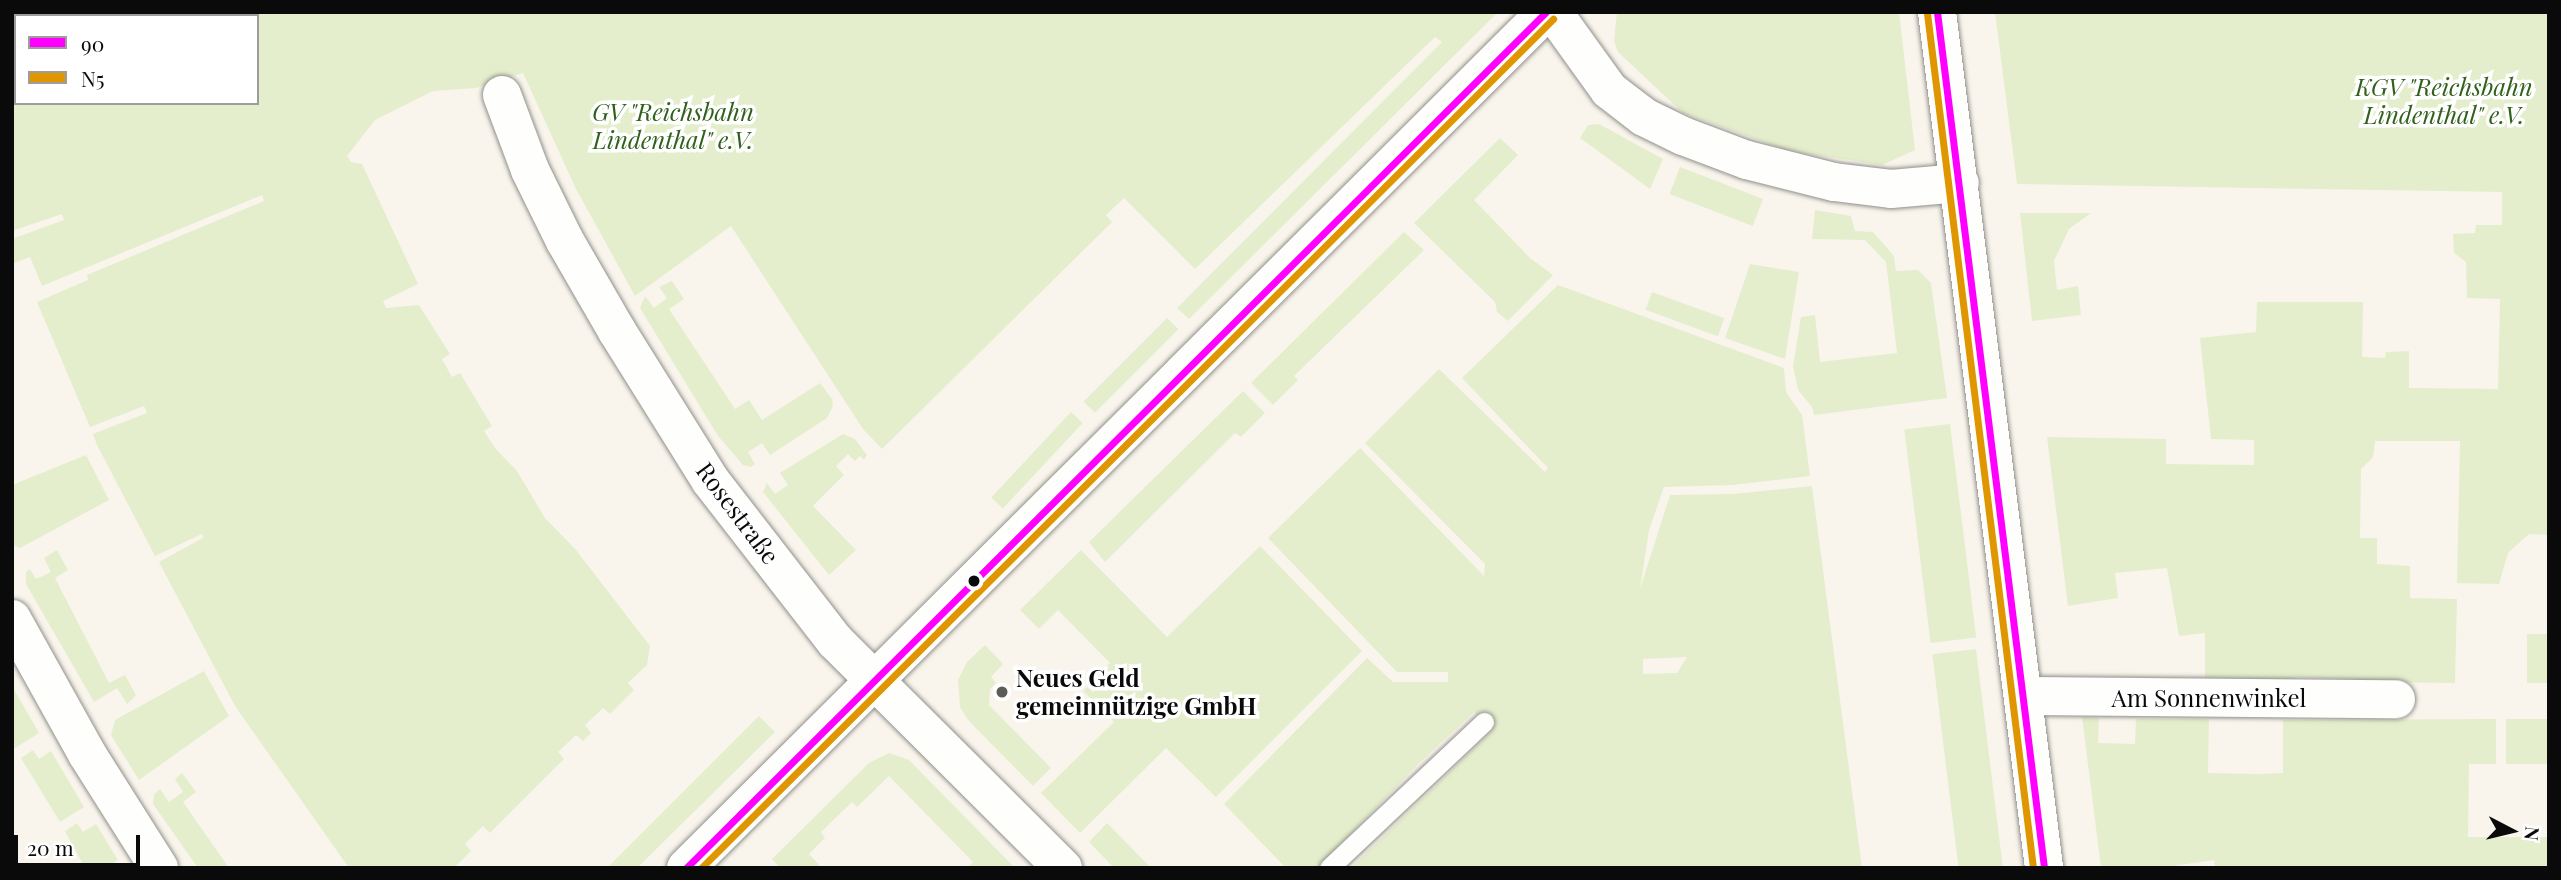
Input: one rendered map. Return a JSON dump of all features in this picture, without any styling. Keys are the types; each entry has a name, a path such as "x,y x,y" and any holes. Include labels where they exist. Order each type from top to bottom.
{"street":[{"path":"686,868 1546,12"},
{"path":"1553,12 1609,90 1644,117 1683,136 1747,160 1834,182 1891,189 1960,183"},
{"path":"1937,12 2045,868"},
{"name":"Rosestraße","path":"502,95 530,170 565,241 617,331 710,480 835,641 1063,868"},
{"path":"12,619 87,754 159,868"},
{"name":"Am Sonnenwinkel","path":"2023,696 2396,699"}],"lane":[{"path":"1329,868 1484,722"}],"green space":[{"name":"GV \"Reichsbahn Lindenthal\" e.V.","path":"12,12 1498,12 1189,319 1177,308 1442,42 1435,37 1195,269 1124,198 1106,215 1112,222 882,449 863,429 731,226 635,296 576,189 523,73 476,88 433,91 375,120 347,156 351,162 362,164 418,284 383,301 386,308 419,305 450,354 442,359 452,377 460,373 492,426 484,431 495,448 517,471 545,518 576,550 650,646 647,665 628,683 634,690 610,714 603,708 585,725 591,733 583,741 576,735 558,752 564,759 490,833 483,826 465,844 471,851 454,868 349,868 235,706 159,562 203,538 202,534 155,556 97,445 93,434 147,413 144,406 90,427 37,302 88,280 87,275 264,201 262,195 42,286 30,257 12,264 12,239 64,220 62,214 12,231"},
{"path":"1617,12 1899,12 1915,150 1882,165 1789,151 1683,113 1618,52 1614,41"},
{"name":"KGV \"Reichsbahn Lindenthal\" e.V.","path":"1995,12 2549,12 2549,535 2529,534 2508,553 2499,584 2457,583 2460,441 2375,441 2373,457 2361,469 2360,538 2377,538 2377,564 2410,566 2410,598 2457,599 2455,683 2355,682 2355,679 2296,677 2294,682 2205,682 2205,633 2179,636 2167,568 2115,573 2118,598 2068,606 2047,437 2166,439 2166,464 2254,465 2254,440 2211,439 2200,338 2256,332 2257,302 2363,302 2362,357 2385,358 2386,352 2409,351 2409,388 2498,389 2500,299 2467,298 2466,262 2454,253 2453,234 2475,233 2476,225 2502,225 2502,192 2017,184"},
{"path":"1599,124 1663,159 1650,189 1580,138 1588,125"},
{"path":"1500,138 1518,155 1474,200 1530,258 1553,275 1508,321 1497,312 1495,302 1414,223"},
{"path":"1680,167 1763,199 1753,226 1670,194"},
{"path":"1815,210 1851,216 1855,231 1873,232 1894,256 1896,271 1918,270 1931,283 1947,398 1814,415 1812,407 1798,390 1793,366 1801,317 1815,315 1820,362 1897,353 1886,262 1865,240 1812,239"},
{"path":"2020,213 2091,213 2069,229 2054,261 2057,290 2078,286 2081,315 2032,321"},
{"path":"1404,232 1424,250 1294,376 1298,380 1273,405 1251,383"},
{"path":"1750,264 1799,272 1785,359 1725,338"},
{"path":"672,281 684,299 669,309 735,409 749,400 762,420 820,383 832,399 833,406 827,418 770,455 762,443 748,452 755,464 751,467 743,465 718,436 640,308 645,296 654,308 667,298 659,287"},
{"path":"1558,285 1784,368 1786,392 1802,415 1810,476 1732,485 1664,487 1649,530 1640,589 1670,495 1733,494 1812,486 1862,868 1351,868 1492,731 1474,712 1418,764 1318,868 1286,868 1224,804 1367,658 1393,682 1448,682 1448,672 1397,672 1268,538 1360,448 1484,576 1485,564 1365,443 1439,369 1545,472 1548,468 1462,378","holes":["1687,657 1677,673 1643,674 1643,659"]},
{"path":"1652,292 1724,318 1718,336 1646,310"},
{"path":"1167,318 1178,329 1095,413 1084,401"},
{"path":"1243,391 1265,413 1241,437 1235,433 1105,562 1089,542"},
{"path":"1071,412 1083,423 1003,508 991,498"},
{"path":"1950,424 1976,637 1931,643 1904,430"},
{"path":"843,434 855,439 867,455 864,460 860,456 855,461 848,454 836,466 844,475 813,506 856,550 829,575 763,492 767,483 775,494 788,485 780,473"},
{"path":"86,455 109,500 20,548 12,545 12,485"},
{"path":"1260,546 1362,651 1216,797 1166,748 1080,833 1041,793 1114,722 1083,691 1087,687 1093,692 1103,683 1097,676 1110,663 1058,610 1039,629 1020,610 1081,550 1167,637"},
{"path":"57,550 68,570 55,578 109,683 125,675 136,695 127,704 117,688 94,702 26,584 26,572 30,569 36,579 51,572 44,558"},
{"path":"2527,634 2549,634 2549,683 2527,683"},
{"path":"985,645 1003,664 991,677 996,683 990,689 989,705 1051,768 1033,786 968,720 960,707 958,680 967,662"},
{"path":"1976,649 2003,868 1959,868 1932,654"},
{"path":"204,671 229,716 139,780 111,735 115,720"},
{"path":"12,686 39,733 15,748 12,744"},
{"path":"759,716 775,732 637,868 607,868"},
{"path":"2082,717 2099,718 2098,743 2135,744 2136,719 2209,719 2208,773 2259,774 2283,773 2283,720 2496,719 2496,764 2469,764 2468,837 2548,837 2549,789 2549,868 2215,868 2214,860 2160,868 2101,868"},
{"path":"2506,719 2549,719 2549,764 2506,764"},
{"path":"33,750 39,759 51,751 84,807 60,822 21,758"},
{"path":"889,753 909,760 1015,868 967,868 973,862 889,776 857,807 852,802 821,832 825,838 809,854 822,868 780,868 772,859 869,763"},
{"path":"182,773 196,792 183,802 229,868 198,868 153,804 154,794 160,789 169,802 183,792 175,779"},
{"path":"77,823 83,832 96,824 118,860 106,868 85,868 65,831"},
{"path":"1107,823 1151,868 1114,868 1089,842"}],"transit line":[{"name":"90","path":"686,868 1546,12"},
{"name":"90","path":"1937,12 2044,868"},
{"name":"N5","path":"1927,13 2033,868"},
{"name":"N5","path":"701,868 1553,19"}],"place":[{"name":"Neues Geld gemeinnützige GmbH","path":"1002,692"}]}
